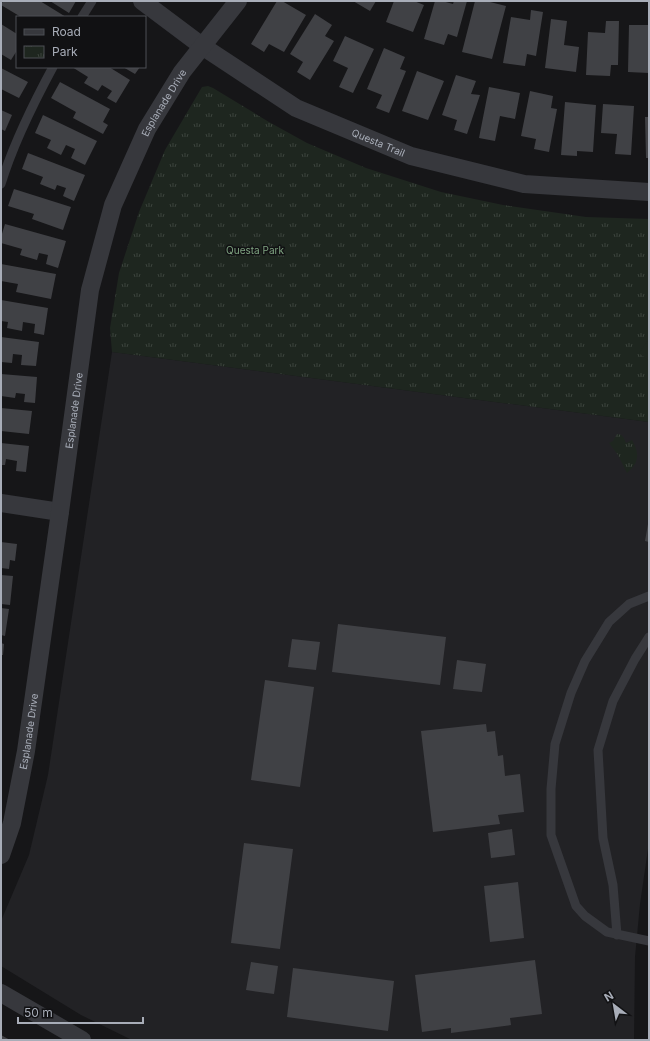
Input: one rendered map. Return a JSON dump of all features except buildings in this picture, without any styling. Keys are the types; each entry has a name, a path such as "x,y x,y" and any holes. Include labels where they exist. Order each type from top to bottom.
{"street":[{"name":"Questa Trail","path":"142,1 202,46 296,108 411,156 524,184 649,192"},
{"name":"Esplanade Drive","path":"1,854 12,823 26,751 90,290 113,205 147,129 182,72 238,1"},
{"path":"1,503 60,512"},
{"path":"1,993 82,1040"}],"lane":[{"path":"83,16 92,1"},
{"path":"1,184 6,168 38,95 52,68"},
{"path":"649,596 629,604 609,622 585,661 571,693 555,744 551,789 551,835 576,906 585,916 607,932 649,941"},
{"path":"617,935 613,885 602,838 598,750 613,701 649,637"}],"shaded area":[{"path":"112,352 649,422 649,842 640,904 635,957 634,1040 132,1040 81,1015 1,966 1,921 29,855 48,775"}],"green space":[{"name":"Questa Park","path":"208,86 307,143 366,168 441,192 503,205 586,217 649,219 649,422 112,352 110,328 119,273 139,212 165,150 202,87"},
{"path":"649,339 649,361 639,353"},
{"path":"617,434 624,438 626,443 632,440 635,445 637,454 636,462 627,473 618,455 609,443 613,441"}]}
